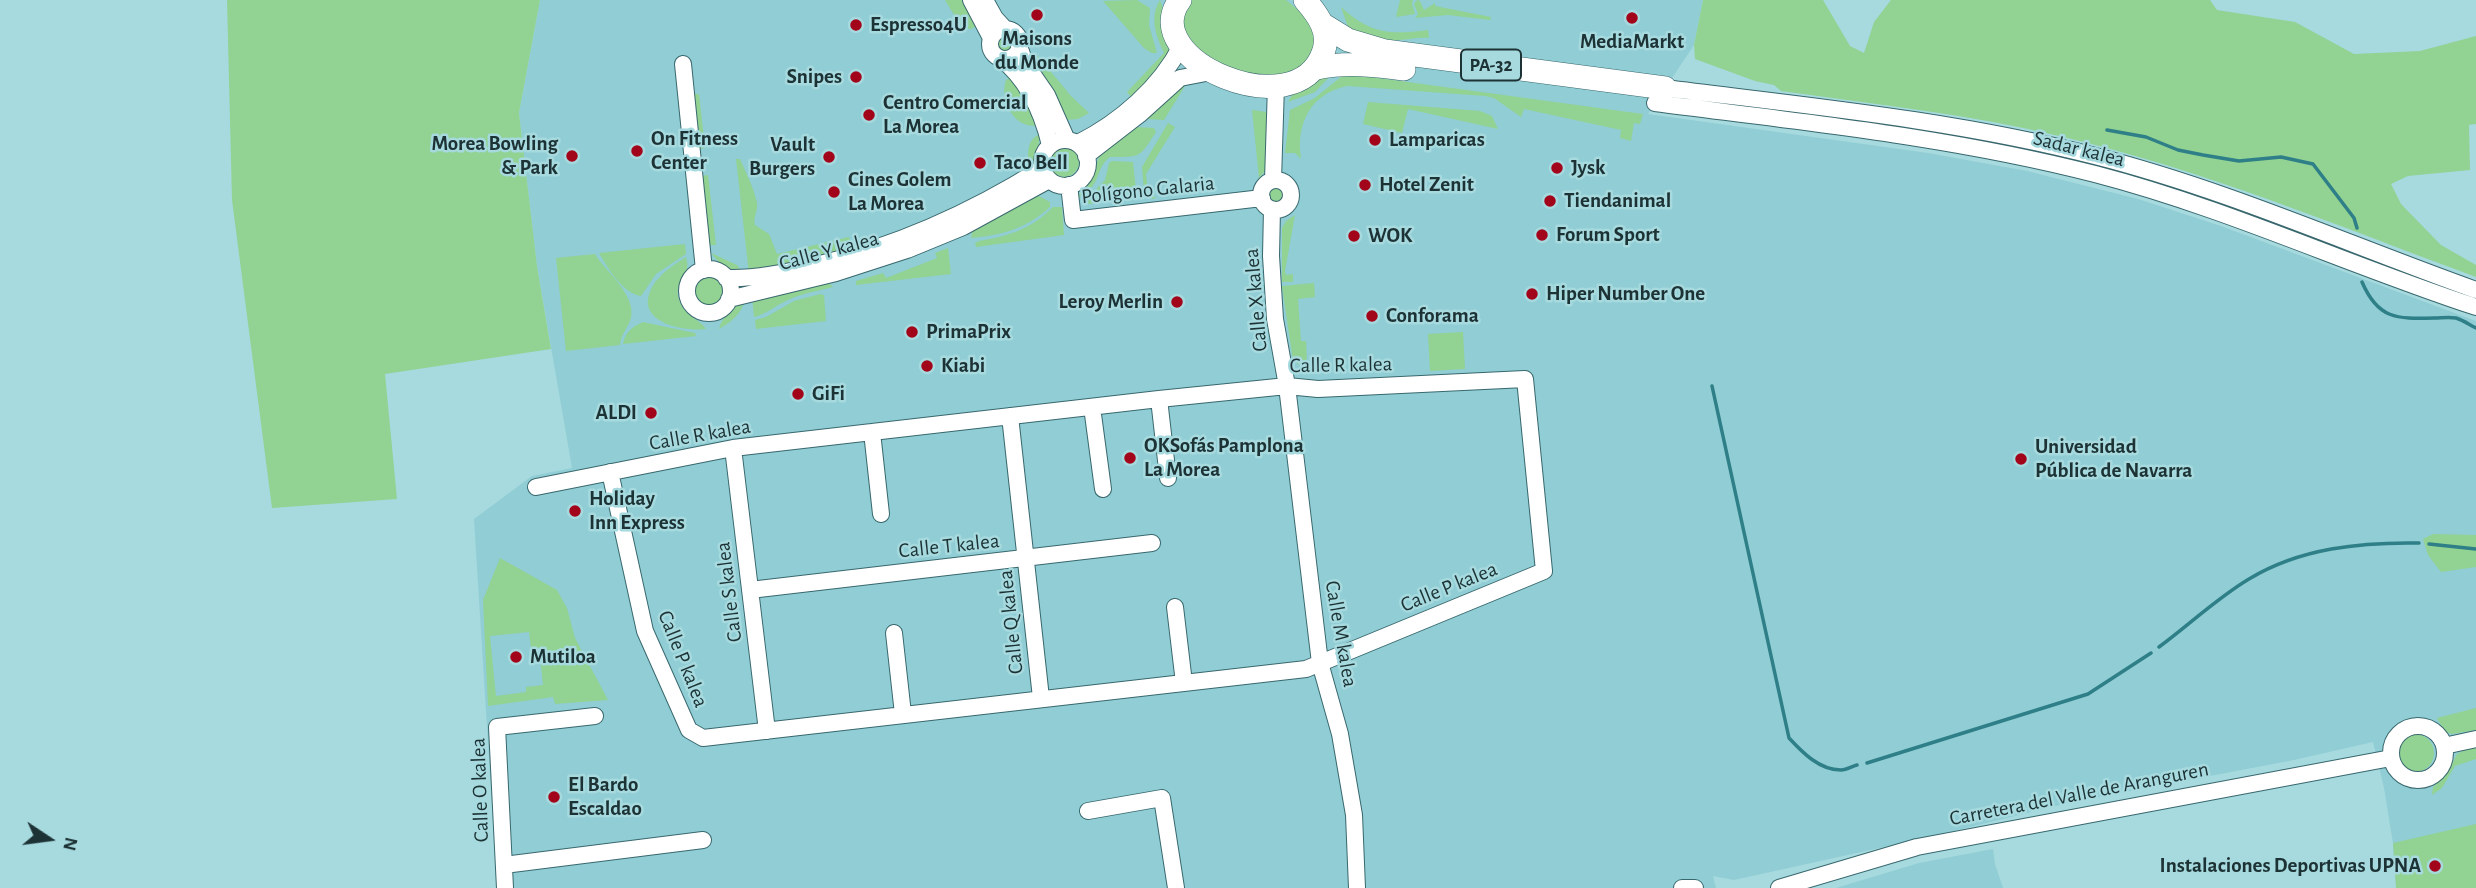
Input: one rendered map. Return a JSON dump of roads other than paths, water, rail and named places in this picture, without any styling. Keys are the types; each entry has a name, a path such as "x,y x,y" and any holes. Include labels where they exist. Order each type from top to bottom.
{"highway":[{"name":"PA-32","path":"1305,0 1322,24 1348,40 1385,51 1660,96"},
{"path":"1173,4 1176,34 1181,46 1195,61 1211,72 1234,82 1276,85 1296,80 1317,68 1325,50 1326,38 1322,24"},
{"name":"PA-32","path":"1317,68 1343,63 1363,63 1660,96"}],"street":[{"path":"971,0 998,34 1017,36 1025,63 1077,146 1086,171 1082,178 1069,186 1055,184 1046,174 1043,155 1050,145 1046,128 1034,100 1015,70 990,48 998,34 995,18 985,0"},
{"path":"1000,58 1012,57 1019,46"},
{"path":"1077,146 1144,96 1170,67 1181,46"},
{"path":"683,64 704,270"},
{"path":"1050,145 1077,146 1139,115 1180,78 1211,72"},
{"path":"1273,180 1276,85"},
{"name":"Sadar kalea","path":"1660,96 1892,126 2005,136 2109,160 2234,200 2476,290"},
{"name":"Sadar kalea","path":"1892,126 2162,193 2235,216 2476,307"},
{"name":"Calle Y kalea","path":"726,278 747,279 789,272 871,249 961,214 1046,174"},
{"name":"Calle Y kalea","path":"729,299 836,273 907,250 963,227 1046,174"},
{"path":"1273,180 1285,182 1290,188 1291,197 1282,208 1267,204 1263,188 1273,180"},
{"name":"Polígono Galaria","path":"1069,186 1073,220 1267,204"},
{"name":"Calle X kalea","path":"1267,204 1275,319 1287,386"},
{"path":"704,270 714,270 726,278 730,285 729,299 723,308 712,313 697,310 690,302 687,288 690,280 704,270"},
{"name":"Calle R kalea","path":"536,486 733,448 1159,399 1287,386 1318,389 1525,379"},
{"name":"Calle P kalea","path":"610,472 645,631 689,730 703,738 1306,669 1544,570 1525,379"},
{"name":"Calle M kalea","path":"1287,386 1320,663 1340,734 1354,815 1357,888"},
{"path":"1159,399 1168,478"},
{"path":"1092,407 1103,489"},
{"name":"Calle Q kalea","path":"1010,416 1041,698"},
{"path":"872,432 881,514"},
{"name":"Calle S kalea","path":"733,448 766,731"},
{"name":"Calle T kalea","path":"750,590 1152,543"},
{"path":"1175,607 1184,683"},
{"path":"894,633 903,714"},
{"name":"Calle O kalea","path":"505,888 497,727 595,716"},
{"path":"2409,727 2427,727 2441,738 2444,746 2441,769 2422,780 2407,778 2399,773 2391,758 2396,737 2409,727"},
{"path":"2444,746 2476,739"},
{"name":"Carretera del Valle de Aranguren","path":"1779,888 1917,847 2391,758"},
{"path":"1088,811 1162,798 1176,888"},
{"name":"Calle O kalea","path":"504,865 703,840"},
{"path":"1682,888 1695,888"}],"waterway":[{"path":"2107,130 2146,137 2178,150 2239,161 2281,157 2313,164 2354,218 2357,228"},
{"path":"2362,282 2375,303 2390,314 2409,318 2456,318 2476,328"},
{"path":"1712,386 1789,738 1805,754 1825,767 1841,770 1857,765"},
{"path":"2159,647 2237,586 2289,560 2353,546 2419,543"},
{"path":"2429,544 2476,549"},
{"path":"1867,763 2088,694 2151,653"}],"place":[{"name":"Maisons du Monde","path":"1037,15"},
{"name":"MediaMarkt","path":"1632,18"},
{"name":"Espresso4U","path":"856,25"},
{"name":"Snipes","path":"856,77"},
{"name":"Centro Comercial La Morea","path":"869,115"},
{"name":"Lamparicas","path":"1375,140"},
{"name":"On Fitness Center","path":"637,151"},
{"name":"Morea Bowling & Park","path":"572,156"},
{"name":"Vault Burgers","path":"829,157"},
{"name":"Taco Bell","path":"980,163"},
{"name":"Jysk","path":"1557,168"},
{"name":"Hotel Zenit","path":"1365,185"},
{"name":"Cines Golem La Morea","path":"834,192"},
{"name":"Tiendanimal","path":"1550,201"},
{"name":"Forum Sport","path":"1542,235"},
{"name":"WOK","path":"1354,236"},
{"name":"Hiper Number One","path":"1532,294"},
{"name":"Leroy Merlin","path":"1177,302"},
{"name":"Conforama","path":"1372,316"},
{"name":"PrimaPrix","path":"912,332"},
{"name":"Kiabi","path":"927,366"},
{"name":"GiFi","path":"798,394"},
{"name":"ALDI","path":"651,413"},
{"name":"OKSofás Pamplona La Morea","path":"1130,458"},
{"name":"Universidad Pública de Navarra","path":"2021,459"},
{"name":"Holiday Inn Express","path":"575,511"},
{"name":"Mutiloa","path":"516,657"},
{"name":"El Bardo Escaldao","path":"554,797"},
{"name":"Instalaciones Deportivas UPNA","path":"2435,866"}]}
